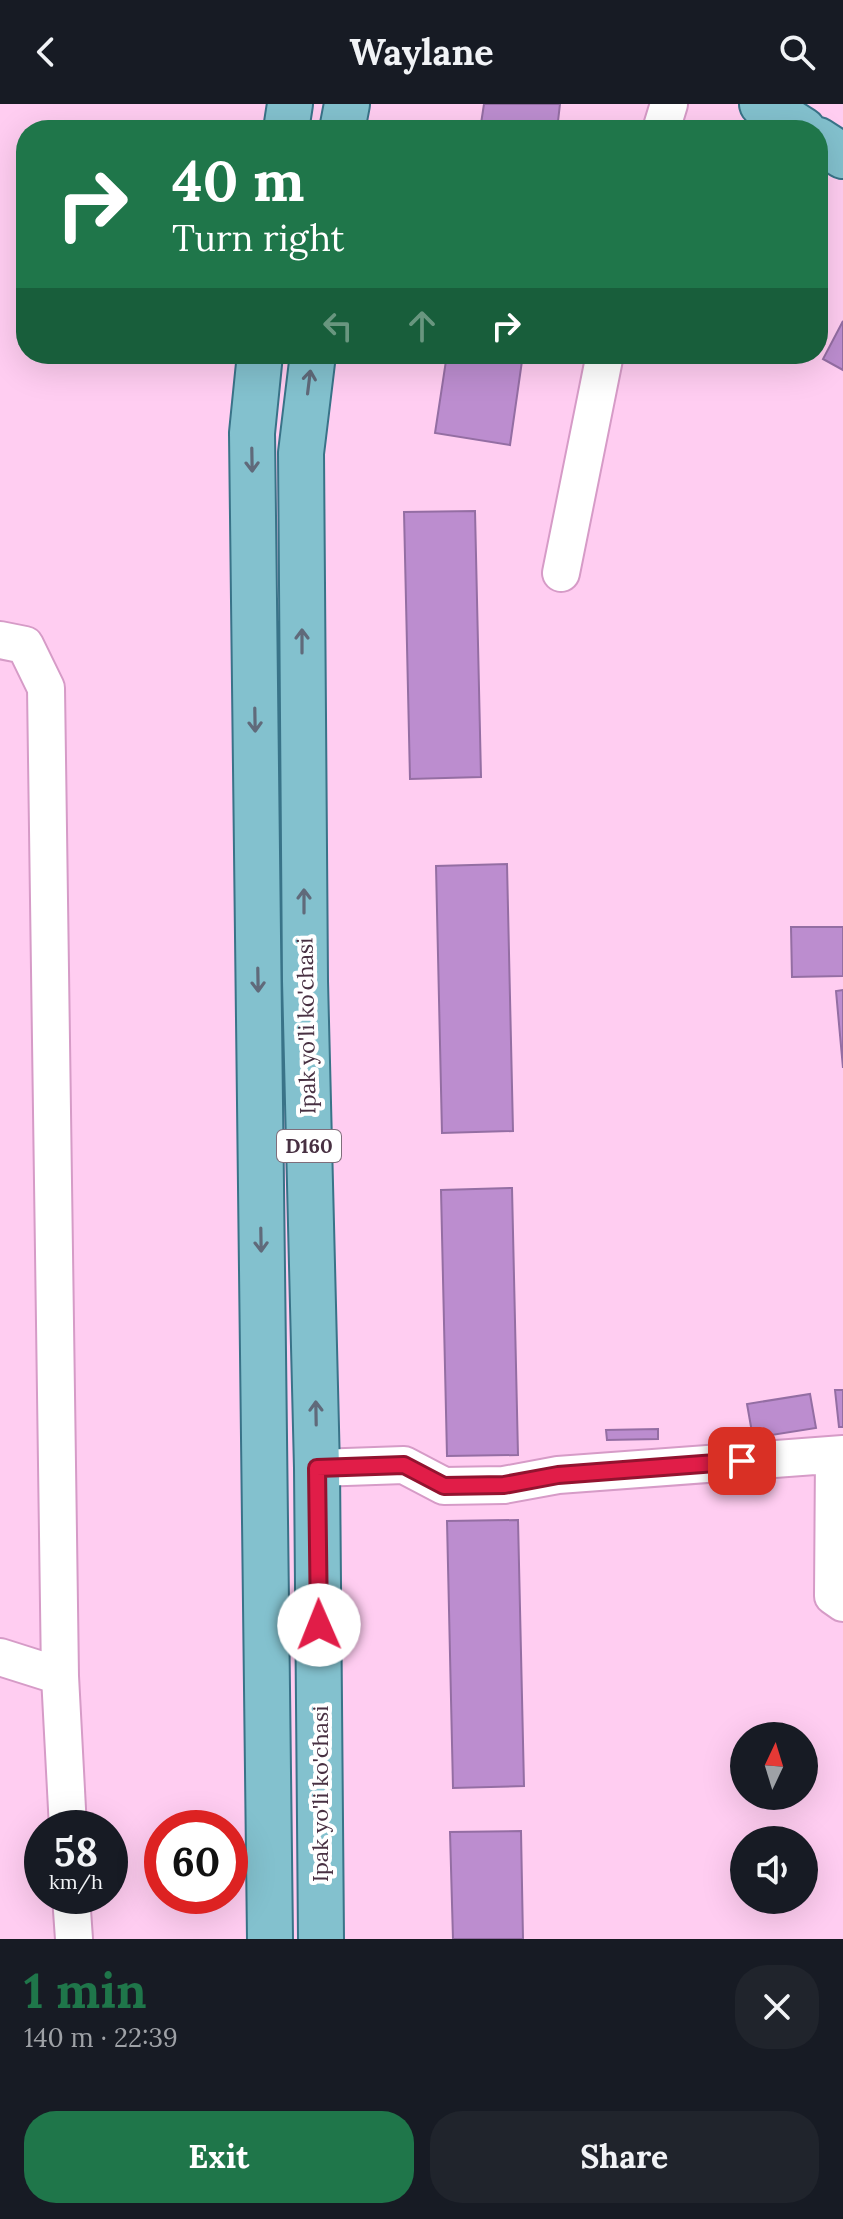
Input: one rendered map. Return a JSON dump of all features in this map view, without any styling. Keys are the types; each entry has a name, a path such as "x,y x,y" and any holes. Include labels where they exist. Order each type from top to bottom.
{"main road":[{"path":"762,104 787,120"},
{"name":"D160","path":"259,364 252,433 270,1939"},
{"name":"Ipak yo'li ko'chasi","path":"312,364 301,453 305,981 317,1468 321,1939"}],"street":[{"path":"561,573 603,364"},
{"path":"0,640 25,645 46,688 60,1676 67,1810"},
{"path":"317,1468 404,1465 444,1486 504,1485 558,1475 838,1455 833,1596 843,1603"},
{"path":"0,1657 60,1676"},
{"path":"72,1914 74,1939"}],"building":[{"path":"484,104 560,104 558,120 482,120"},
{"path":"843,321 843,370 828,362 828,350"},
{"path":"445,364 522,364 510,445 435,433"},
{"path":"475,511 481,777 410,779 404,512"},
{"path":"507,864 513,1131 442,1133 436,866"},
{"path":"791,927 843,927 843,976 792,977"},
{"path":"843,990 843,1068 836,991"},
{"path":"512,1188 518,1455 447,1456 441,1190"},
{"path":"835,1390 843,1390 843,1427 839,1427"},
{"path":"810,1394 816,1428 753,1438 747,1404"},
{"path":"658,1429 658,1439 607,1440 606,1430"},
{"path":"518,1520 524,1786 453,1788 447,1521"},
{"path":"521,1831 523,1939 453,1939 450,1832"}],"route":[{"path":"319,1625 317,1468 404,1465 444,1486 504,1485 558,1475 742,1461"}]}
